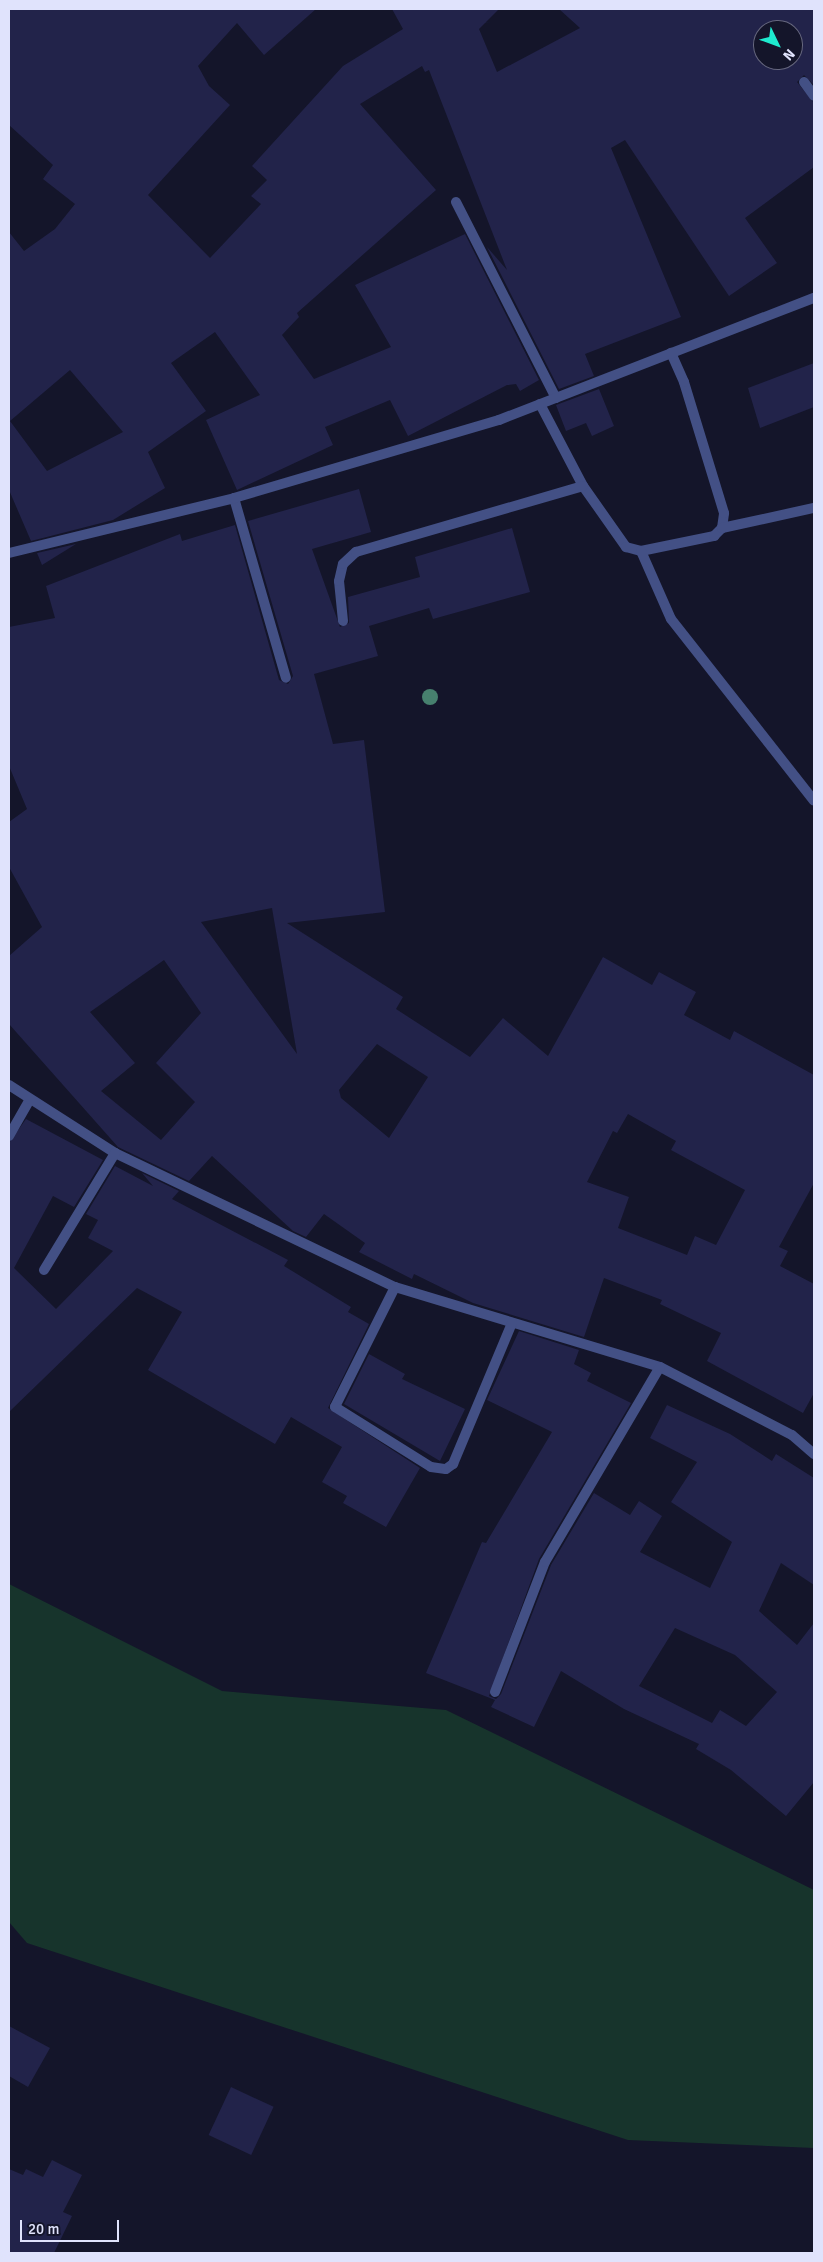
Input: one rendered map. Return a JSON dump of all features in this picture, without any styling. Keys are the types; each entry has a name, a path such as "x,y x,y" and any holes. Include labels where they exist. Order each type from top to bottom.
{"street":[{"path":"804,82 814,96"},
{"path":"456,202 556,398"},
{"path":"9,553 234,498 499,420 814,298"},
{"path":"671,353 684,382 724,513 722,528"},
{"path":"540,404 583,486 626,546 641,551 714,536 722,528 814,508"},
{"path":"343,621 339,580 343,564 356,552 583,486"},
{"path":"234,498 286,678"},
{"path":"641,551 671,619 814,801"},
{"path":"9,1085 29,1101 115,1154 395,1287 660,1367 792,1435 814,1454"},
{"path":"9,1136 29,1101"},
{"path":"44,1270 115,1154"},
{"path":"395,1287 335,1407 431,1467 446,1469 453,1464 512,1323"},
{"path":"494,1692 545,1562 660,1367"}],"green space":[{"path":"9,1584 222,1691 446,1710 814,1890 814,2148 628,2140 27,1943 9,1922"}],"building":[{"path":"9,9 316,9 264,55 237,23 198,66 209,86 230,105 148,195 210,258 261,204 251,196 267,180 252,166 343,66 403,29 392,9 499,9 479,29 497,72 580,28 559,9 814,9 814,85 804,75 797,82 814,103 814,167 745,218 777,263 729,296 625,140 611,148 681,317 585,354 594,376 559,389 487,247 507,270 429,70 425,72 422,66 360,104 436,190 297,313 299,317 282,335 314,379 391,347 355,285 465,234 539,380 520,391 516,384 507,385 408,436 390,400 325,427 333,445 237,490 206,420 260,395 215,332 171,363 206,411 148,452 165,488 113,520 31,541 9,490 9,232 24,251 55,229 75,204 43,179 53,165 9,125","holes":["70,370 123,432 47,471 10,421"]},
{"path":"814,363 814,407 760,428 748,388"},
{"path":"599,389 614,426 592,436 586,423 566,431 556,405"},
{"path":"359,489 371,532 312,549 340,627 349,623 348,597 420,577 415,557 512,528 530,592 433,619 429,608 369,626 378,656 314,674 333,744 364,740 385,912 287,923 403,997 396,1009 470,1057 503,1018 548,1056 603,957 652,985 659,972 696,992 684,1015 730,1040 734,1031 814,1075 814,1183 779,1247 788,1251 780,1266 814,1284 814,1393 803,1413 707,1361 721,1333 660,1304 662,1300 604,1278 584,1337 473,1303 414,1274 412,1279 359,1252 365,1243 324,1214 306,1237 293,1231 212,1156 189,1181 118,1147 9,1024 9,956 42,927 9,867 9,822 27,809 9,766 9,627 55,618 46,586 180,534 182,541 235,525 279,680 288,684 293,676 248,521","holes":["272,908 297,1054 201,922","164,960 201,1013 156,1063 195,1102 161,1140 101,1091 135,1063 90,1012","377,1044 428,1077 389,1138 341,1098 339,1090","628,1114 676,1141 671,1150 745,1190 716,1245 695,1236 687,1255 618,1228 629,1197 587,1182 613,1131 617,1133"]},
{"path":"76,544 42,565 37,553"},
{"path":"26,1119 103,1160 74,1207 53,1196 14,1268 56,1309 113,1251 88,1238 98,1220 86,1214 115,1166 153,1186 142,1173 179,1191 172,1199 288,1260 284,1266 351,1307 348,1312 369,1324 328,1408 420,1468 386,1527 343,1503 347,1496 322,1482 342,1447 291,1417 275,1444 148,1370 182,1312 137,1288 9,1412 9,1143"},
{"path":"519,1331 579,1350 574,1364 591,1373 587,1381 631,1403 539,1559 489,1696 496,1699 501,1694 551,1565 594,1493 630,1515 639,1501 662,1516 640,1552 710,1588 732,1542 671,1502 697,1462 650,1438 667,1405 730,1434 772,1461 776,1454 814,1478 814,1585 781,1563 759,1611 797,1645 814,1623 814,1782 786,1816 731,1770 696,1749 699,1744 624,1709 561,1671 534,1727 491,1707 495,1700 426,1673 482,1542 486,1543 552,1432 487,1400","holes":["675,1628 735,1655 777,1692 746,1726 720,1710 712,1723 639,1686"]},
{"path":"369,1354 405,1374 402,1379 465,1409 440,1461 344,1404"},
{"path":"9,2026 50,2048 28,2087 9,2076"},
{"path":"231,2087 274,2107 251,2155 209,2135"},
{"path":"52,2160 82,2175 63,2212 72,2216 54,2253 9,2253 9,2169 23,2175 26,2169 43,2177"}]}
